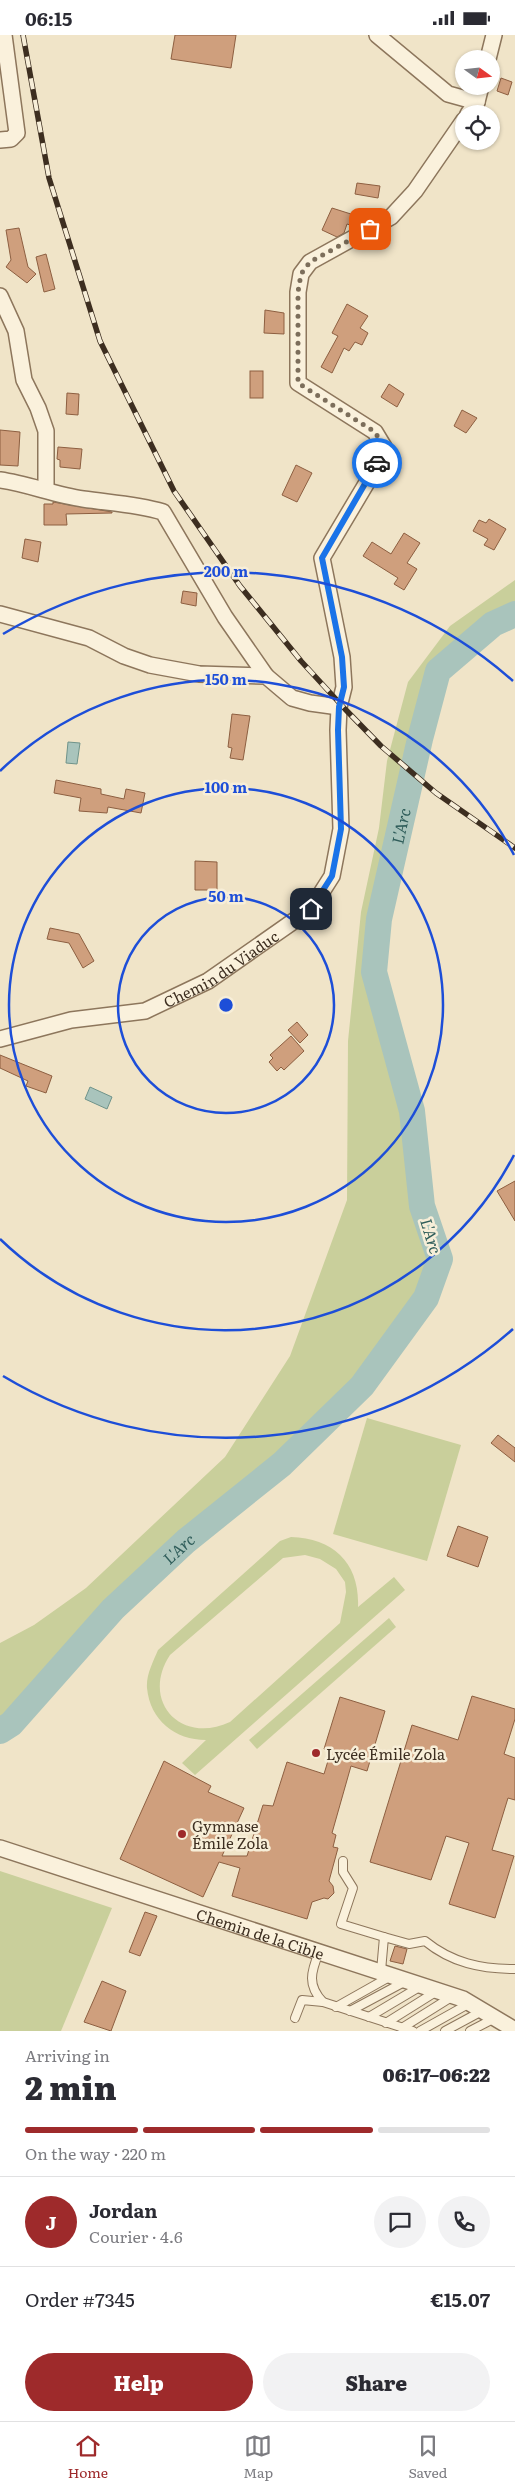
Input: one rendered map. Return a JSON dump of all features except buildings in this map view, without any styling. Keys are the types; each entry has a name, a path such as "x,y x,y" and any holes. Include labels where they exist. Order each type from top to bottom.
{"street":[{"path":"0,140 11,139 17,133 4,35"},
{"path":"377,35 448,94 468,105"},
{"path":"490,50 494,35"},
{"name":"Chemin du Viaduc","path":"0,1039 71,1020 145,1011 208,981 311,909 332,876 341,829 339,707 344,687 342,657 322,558 372,474 384,447 375,432 298,383 298,292 301,274 310,262 391,217 415,191 455,133"},
{"path":"0,296 16,331 24,380 38,408 46,431 46,489"},
{"path":"0,480 46,489 81,499 139,505 163,512 225,617 266,675 292,698 310,703 339,707"},
{"path":"0,614 89,638 124,656 150,665 199,674 266,675"},
{"name":"Chemin de la Cible","path":"0,1848 114,1887 394,1975 454,1996 494,2019"}],"lane":[{"path":"343,1861 343,1872 353,1888 341,1924 408,1944 425,1941 447,1957 464,1964 515,1969"},
{"path":"384,1937 394,1975"},
{"path":"319,1952 312,1982 314,1993 323,2002"},
{"path":"336,2007 394,1975"},
{"path":"350,2011 394,1975"},
{"path":"369,2017 422,1985"},
{"path":"386,2023 438,1991"},
{"path":"402,2028 454,1996"},
{"path":"295,2018 302,1999 323,2002 413,2031"},
{"path":"420,2031 494,2019"},
{"path":"444,2031 494,2019"},
{"path":"470,2031 494,2019"}],"green space":[{"path":"515,580 515,614 493,624 438,671 420,739 379,919 375,972 412,1111 422,1206 440,1259 426,1298 362,1386 282,1464 186,1541 104,1620 11,1724 0,1731 0,1643 34,1625 86,1588 225,1457 290,1356 347,1200 348,1041 361,912 379,828 387,761 408,682 450,626"},
{"path":"367,1418 461,1445 427,1561 333,1534"},
{"path":"291,1537 306,1539 320,1542 332,1548 349,1566 354,1578 358,1607 394,1577 405,1590 195,1775 182,1763 206,1740 195,1739 174,1732 159,1719 153,1710 147,1688 150,1669 158,1650 280,1541","holes":["305,1555 320,1559 336,1569 345,1582 346,1592 340,1623 230,1722 212,1728 196,1728 182,1723 170,1714 163,1702 160,1688 162,1672 170,1655 283,1558"]},
{"path":"389,1618 396,1627 257,1749 249,1740"},
{"path":"0,1871 112,1908 61,2031 0,2031"}],"water":[{"path":"68,742 80,743 77,764 66,763"},
{"path":"90,1087 112,1097 107,1109 85,1099"}],"waterway":[{"name":"L'Arc","path":"0,1731 11,1724 113,1609 186,1541 282,1464 362,1386 426,1298 440,1259 422,1206 412,1111 374,972 379,919 420,739 438,671 493,624 515,614"}],"railway":[{"path":"23,35 49,178 100,341 174,491 240,586 301,661 345,709 381,746 436,793 515,848"}],"way so far":[{"path":"370,229 310,262 301,274 298,292 298,383 375,432 384,447 377,463"}],"place":[{"name":"Lycée Émile Zola","path":"316,1753"},
{"name":"Gymnase Émile Zola","path":"182,1834"}],"route":[{"path":"311,909 332,876 341,829 338,730 339,707 344,687 342,657 324,577 322,558 377,463"}]}
